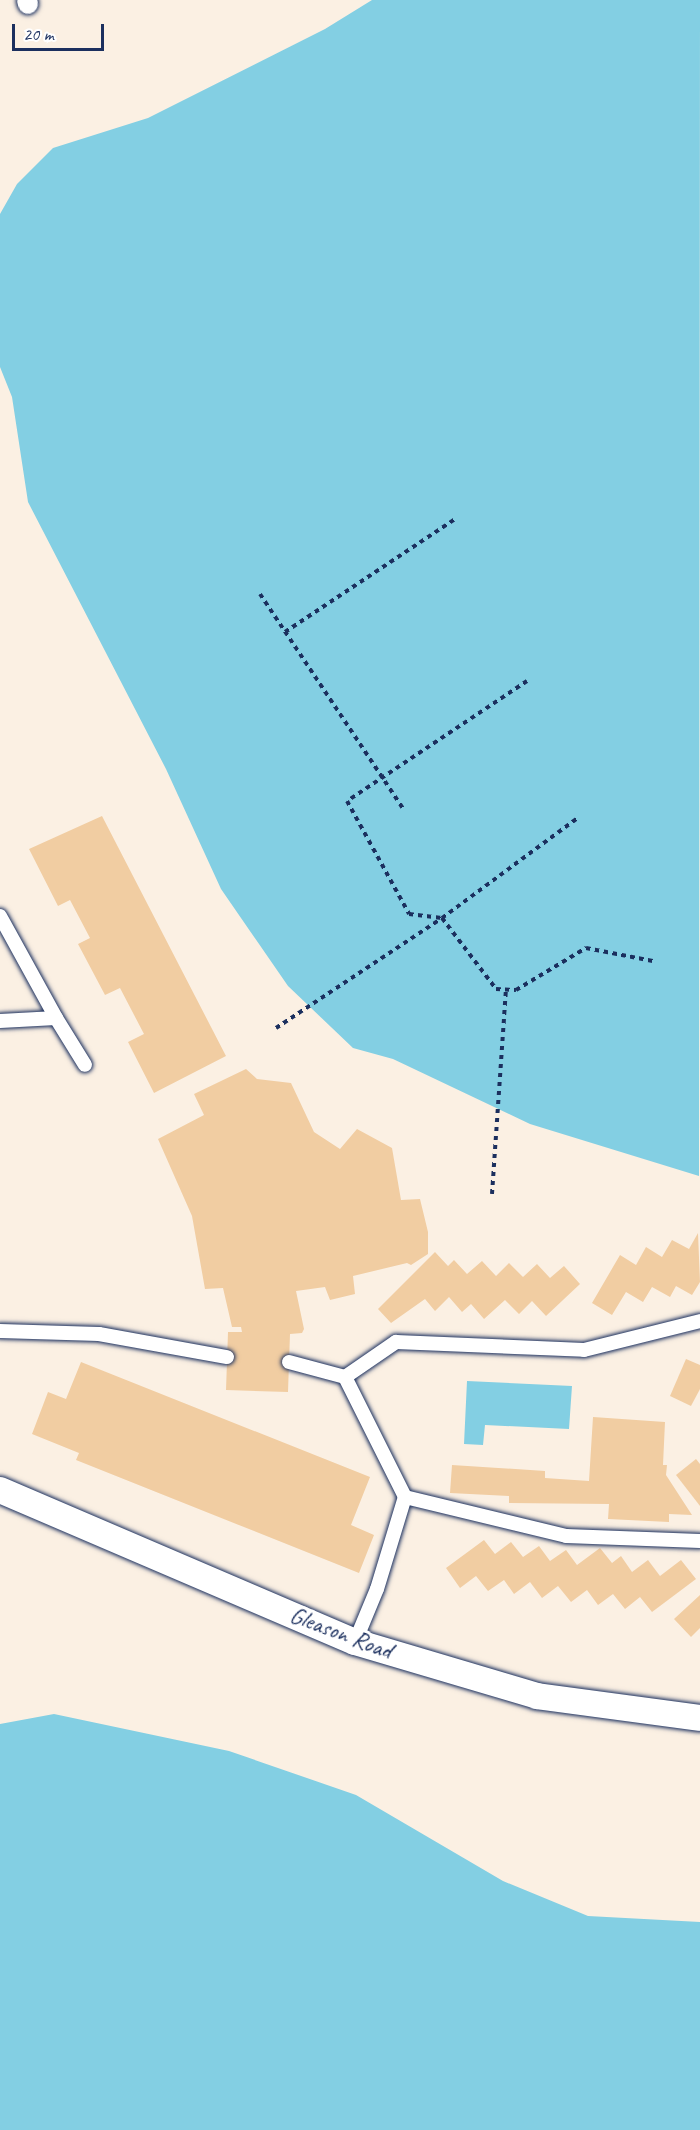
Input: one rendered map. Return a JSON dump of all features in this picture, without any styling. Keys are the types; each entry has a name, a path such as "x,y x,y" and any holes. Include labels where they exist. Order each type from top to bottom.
{"street":[{"name":"Gleason Road","path":"0,1490 355,1642 537,1696 700,1718"}],"lane":[{"path":"0,915 56,1018 85,1065"},
{"path":"0,1022 56,1018"},
{"path":"345,1377 396,1342 584,1350 700,1321"},
{"path":"0,1331 99,1334 227,1357"},
{"path":"289,1362 345,1377 405,1497 377,1589 355,1642"},
{"path":"405,1497 566,1536 700,1541"}],"path":[{"path":"285,632 455,519"},
{"path":"260,594 404,810"},
{"path":"527,681 347,801 409,914 442,918 496,989 516,990 586,948 653,961"},
{"path":"276,1028 442,918 579,817"},
{"path":"492,1194 506,990"}],"water":[{"path":"372,0 700,0 699,1176 530,1124 393,1059 353,1048 288,986 221,889 166,769 28,502 12,397 0,367 0,214 17,184 53,148 148,118 325,29"},
{"path":"467,1381 572,1386 569,1429 485,1425 483,1445 464,1444"},
{"path":"54,1714 229,1751 356,1795 503,1881 588,1916 700,1922 700,2130 0,2130 0,1724"}],"building":[{"path":"102,816 226,1056 154,1093 128,1042 144,1034 120,988 105,995 78,944 90,938 70,900 58,906 29,849"},
{"path":"246,1069 257,1079 291,1083 314,1132 340,1149 357,1129 392,1148 401,1200 420,1199 428,1232 428,1254 411,1265 407,1263 353,1276 355,1294 330,1300 325,1287 296,1291 304,1329 302,1333 290,1334 288,1392 226,1390 228,1332 242,1332 241,1327 232,1327 223,1288 205,1289 192,1216 158,1139 204,1115 194,1094"},
{"path":"698,1233 700,1282 692,1295 676,1286 670,1297 652,1287 643,1302 626,1292 612,1315 592,1303 620,1255 636,1265 646,1247 662,1257 672,1240 689,1249"},
{"path":"435,1252 448,1266 454,1260 467,1274 482,1261 496,1276 509,1263 523,1277 537,1264 550,1278 564,1266 580,1284 546,1316 532,1301 519,1314 505,1300 484,1319 471,1304 462,1312 449,1297 435,1311 425,1299 391,1323 378,1309"},
{"path":"686,1359 700,1365 700,1389 691,1406 670,1396"},
{"path":"81,1362 370,1477 351,1525 374,1535 359,1573 76,1460 79,1453 32,1434 48,1392 66,1399"},
{"path":"593,1417 665,1422 663,1465 667,1465 666,1475 692,1515 669,1514 669,1522 608,1519 609,1504 509,1503 509,1496 450,1493 452,1465 545,1471 545,1478 589,1481"},
{"path":"696,1459 700,1464 700,1506 676,1475"},
{"path":"484,1540 495,1554 511,1542 523,1557 539,1546 550,1561 566,1550 577,1565 600,1548 612,1563 621,1556 632,1572 648,1560 660,1576 681,1560 696,1579 652,1612 640,1597 625,1609 613,1594 598,1605 587,1590 571,1602 558,1586 542,1598 530,1582 514,1594 504,1580 488,1591 476,1576 460,1588 446,1568"},
{"path":"700,1595 700,1628 691,1637 674,1619"}]}
